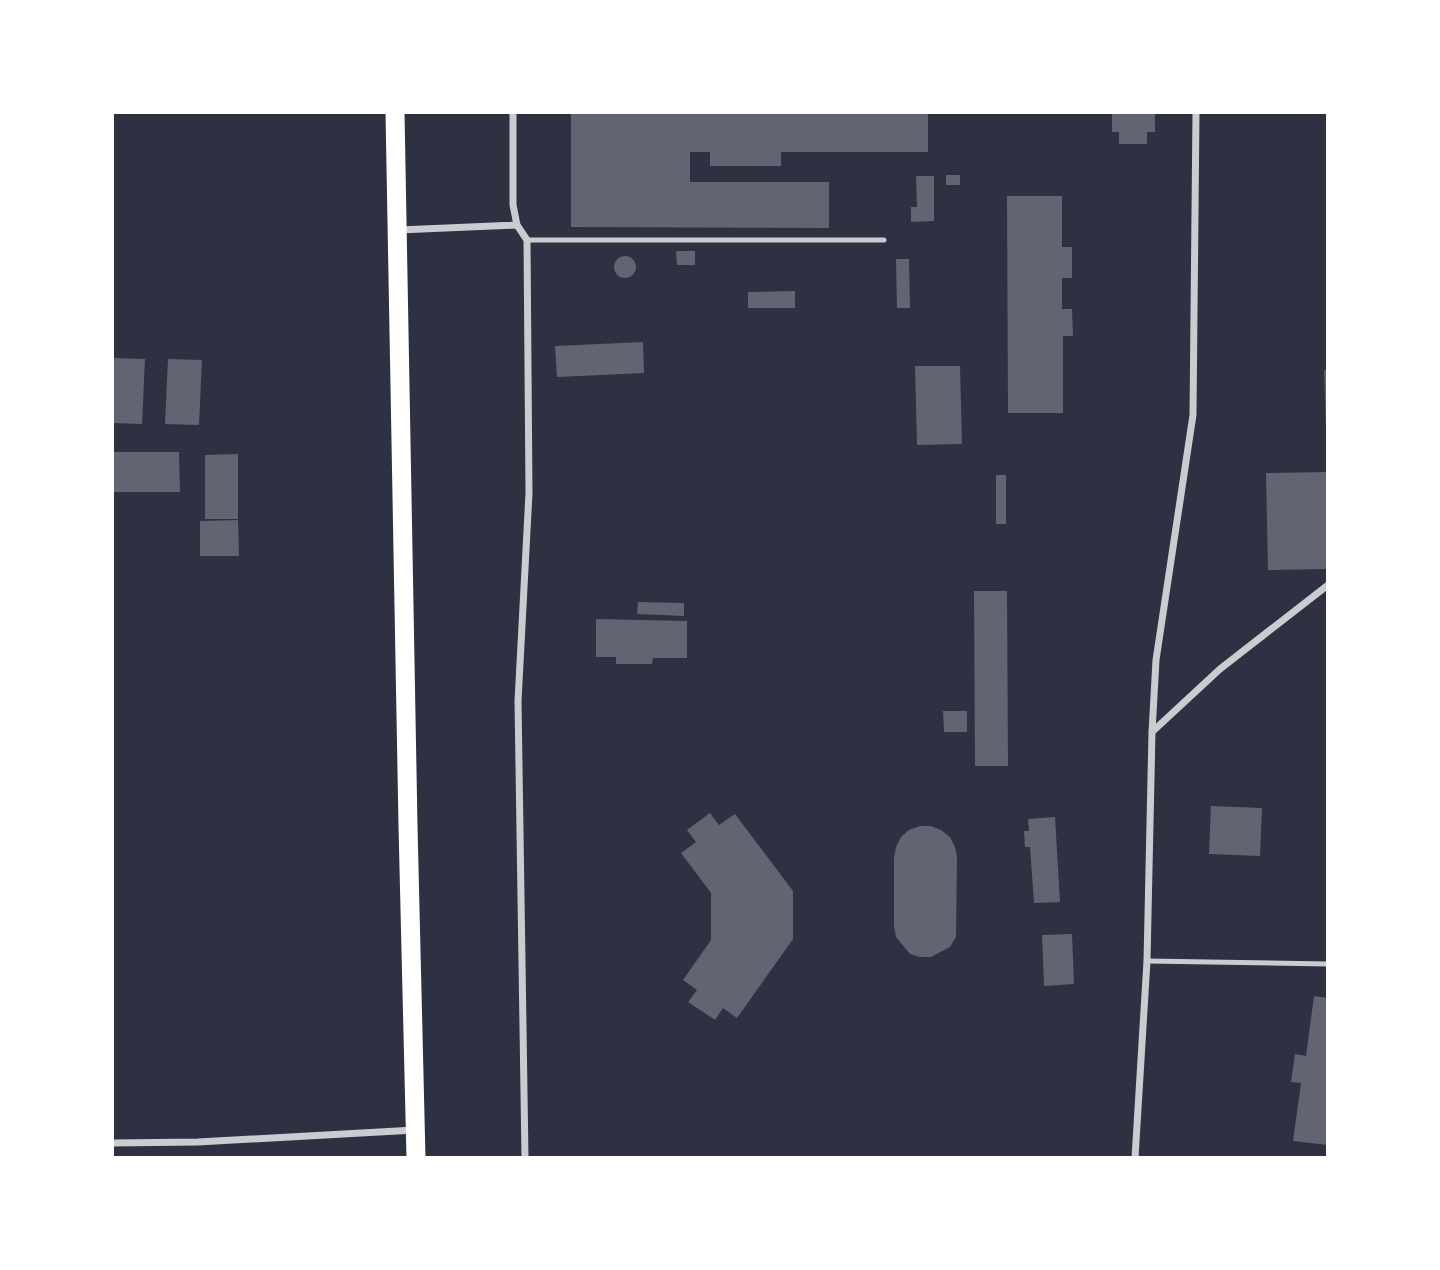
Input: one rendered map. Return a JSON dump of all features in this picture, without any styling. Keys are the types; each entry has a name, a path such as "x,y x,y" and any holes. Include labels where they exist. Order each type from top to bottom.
{"highway":[{"path":"396,112 416,1158"}],"street":[{"path":"513,112 513,205 517,225 527,240 528,493 517,701 525,1158"},
{"path":"1135,1158 1147,961 1156,660 1193,415 1196,112"},
{"path":"398,230 517,225"},
{"path":"1152,732 1220,669 1328,585"},
{"path":"112,1143 198,1142 415,1130"}],"lane":[{"path":"527,240 884,240"},
{"path":"1147,961 1328,964"}],"building":[{"path":"571,112 928,112 928,152 781,152 781,166 710,166 710,152 690,152 690,182 829,182 829,228 571,227"},
{"path":"1112,112 1155,112 1155,132 1147,132 1147,144 1119,144 1119,132 1112,132"},
{"path":"946,175 960,175 960,185 946,185"},
{"path":"916,176 934,176 934,221 911,222 911,207 917,207"},
{"path":"1007,196 1062,196 1062,247 1072,247 1072,278 1062,278 1062,309 1072,309 1073,336 1063,336 1063,413 1008,413"},
{"path":"676,251 695,251 695,265 677,265"},
{"path":"625,256 633,259 636,267 633,275 625,278 617,275 614,267 617,259"},
{"path":"896,259 909,259 910,308 897,308"},
{"path":"795,291 795,308 748,308 748,292"},
{"path":"643,342 644,373 557,377 555,346"},
{"path":"112,358 145,359 142,424 112,423"},
{"path":"168,359 202,360 199,425 165,424"},
{"path":"915,366 960,366 962,444 917,445"},
{"path":"1324,370 1328,370 1328,428 1326,428"},
{"path":"112,452 179,452 180,492 112,492"},
{"path":"238,454 238,519 205,519 205,455"},
{"path":"1328,472 1328,569 1268,570 1266,473"},
{"path":"996,475 1006,475 1006,524 996,524"},
{"path":"238,520 239,556 200,556 200,521"},
{"path":"974,591 1007,591 1008,766 975,766"},
{"path":"638,602 684,603 684,616 637,614"},
{"path":"596,619 687,621 687,658 653,658 652,664 616,664 616,657 596,657"},
{"path":"943,711 967,711 967,732 944,732"},
{"path":"1211,806 1262,808 1260,856 1209,854"},
{"path":"710,813 719,825 735,814 793,891 793,939 737,1018 723,1008 715,1020 688,1002 697,990 683,980 711,940 711,893 681,853 696,842 687,830"},
{"path":"1055,817 1060,902 1034,903 1030,847 1025,847 1024,831 1029,831 1028,819"},
{"path":"931,826 950,837 957,857 956,937 950,947 931,957 910,954 896,937 894,926 896,847 901,837 909,830"},
{"path":"1072,934 1074,984 1044,986 1042,935"},
{"path":"1314,996 1328,998 1328,1145 1293,1141 1301,1083 1291,1082 1295,1054 1306,1056"}]}
